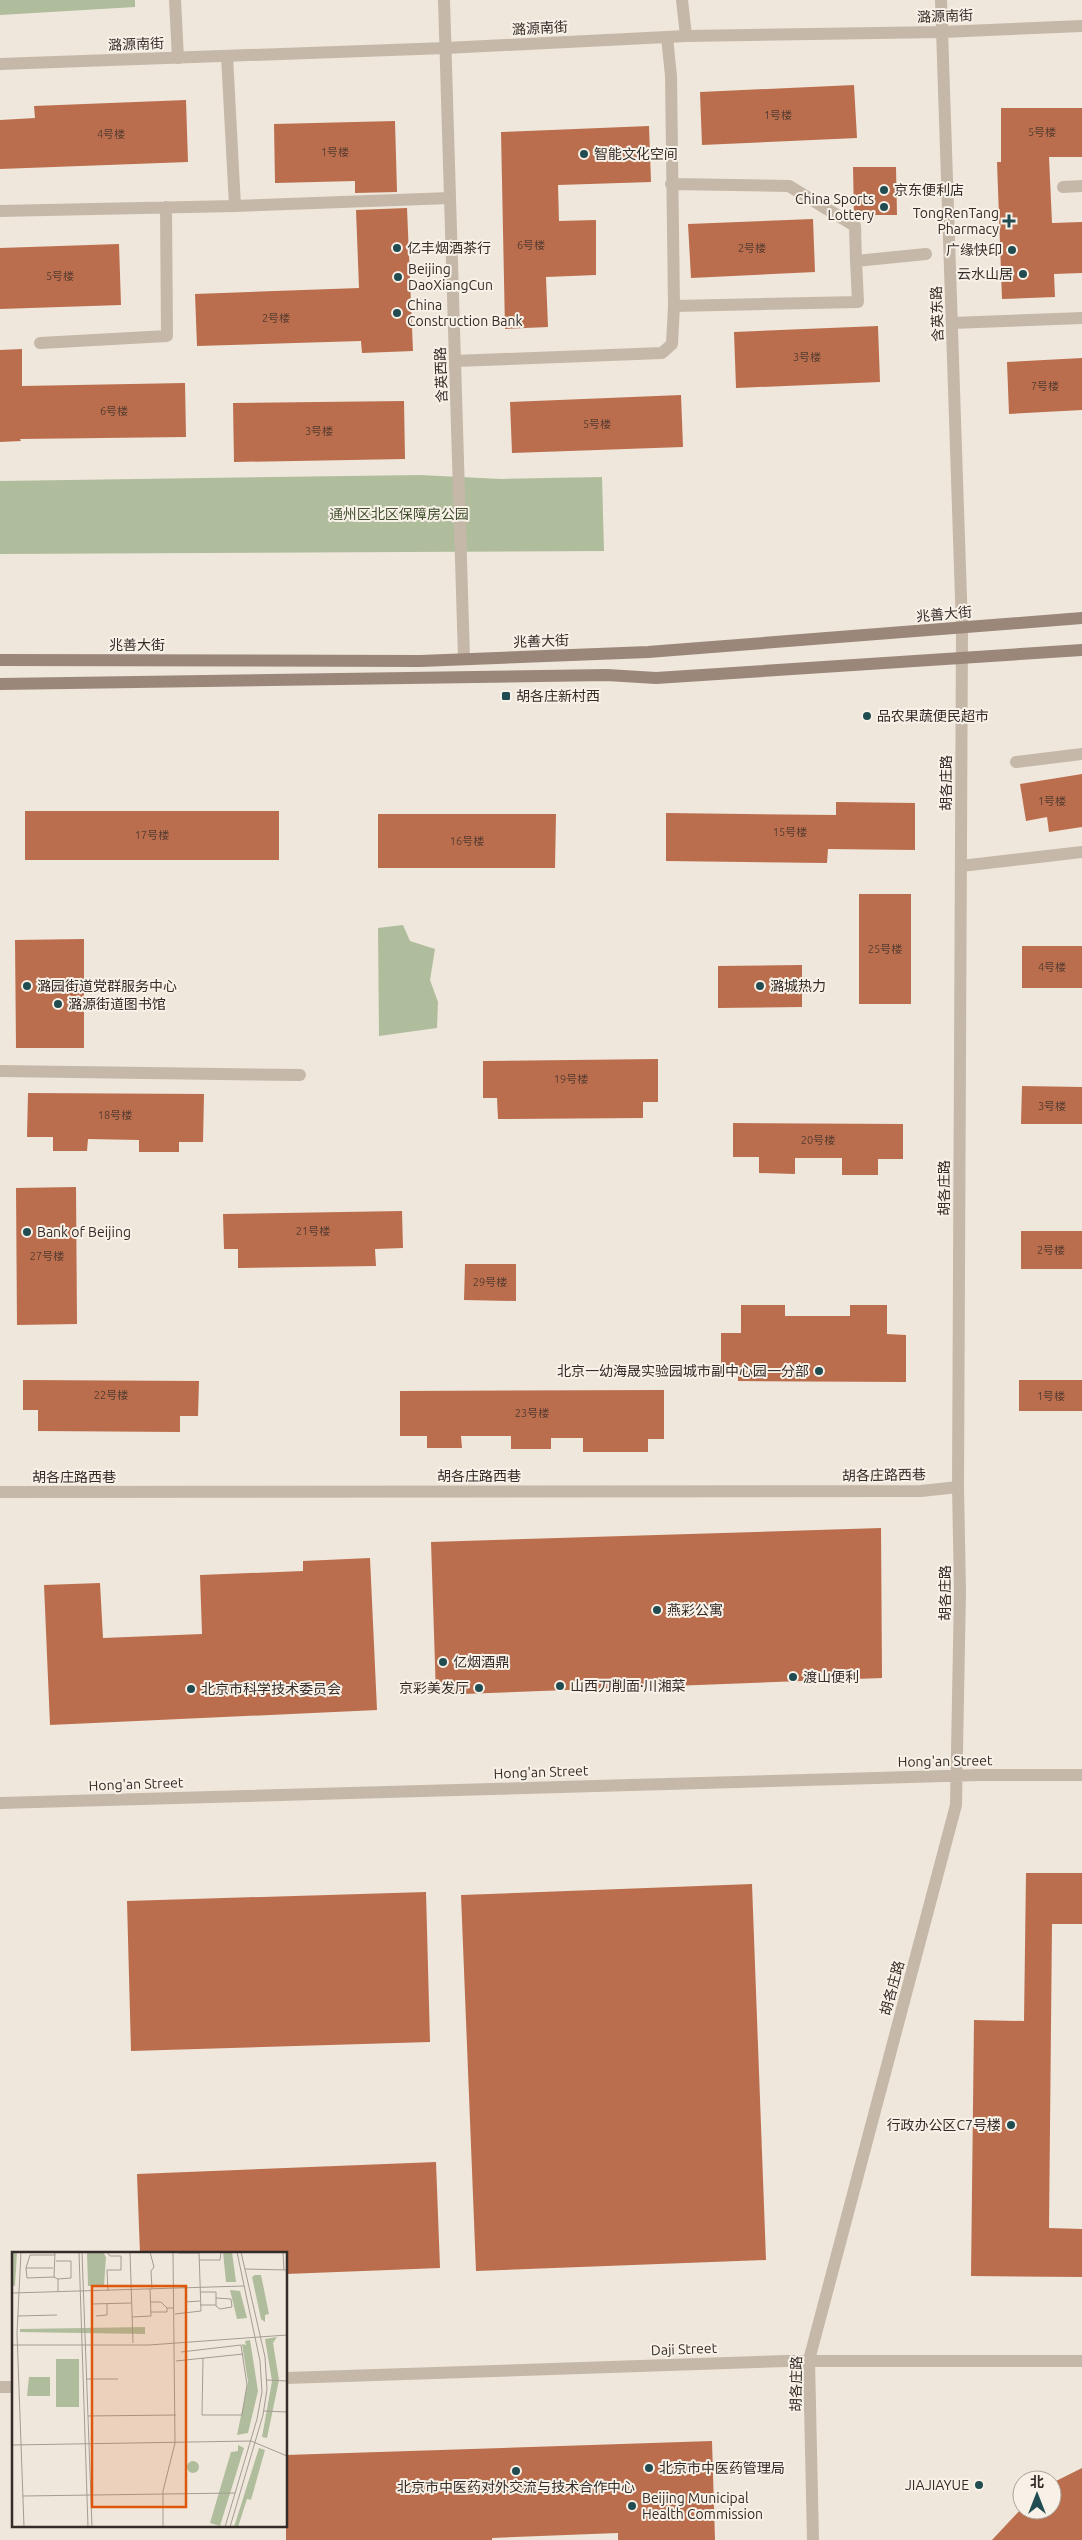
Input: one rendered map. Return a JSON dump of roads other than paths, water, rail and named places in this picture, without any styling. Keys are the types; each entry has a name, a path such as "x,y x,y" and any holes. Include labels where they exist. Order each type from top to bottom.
{"main road":[{"name":"兆善大街","path":"0,660 420,660 648,652 1082,618"},
{"path":"0,684 607,675 656,678 1082,650"}],"street":[{"path":"175,0 178,58"},
{"name":"含英西路","path":"444,0 464,658"},
{"path":"682,0 686,36"},
{"name":"含英东路","path":"941,0 962,628"},
{"name":"潞源南街","path":"0,64 446,48 686,36 943,32 1082,26"},
{"path":"455,361 662,354 672,344 674,306 671,76 667,37"},
{"path":"227,56 235,206"},
{"path":"672,184 789,186 855,226 858,302 674,306"},
{"path":"1063,187 1082,186"},
{"path":"0,210 235,206 450,198"},
{"path":"40,343 167,336 166,207"},
{"path":"856,260 926,254"},
{"path":"952,323 1082,318"},
{"name":"胡各庄路","path":"813,2540 809,2360 956,1805 960,1591 958,1487 962,628"},
{"path":"1016,762 1082,754"},
{"path":"961,866 1082,852"},
{"path":"0,1071 300,1075"},
{"name":"胡各庄路西巷","path":"0,1492 921,1491 958,1487"},
{"name":"Hong'an Street","path":"0,1803 956,1775 1082,1775"},
{"name":"Daji Street","path":"288,2378 809,2360 1082,2361"}],"place":[{"name":"智能文化空间","path":"584,154"},
{"name":"京东便利店","path":"884,190"},
{"name":"China Sports Lottery","path":"884,207"},
{"name":"TongRenTang Pharmacy","path":"1009,221"},
{"name":"亿丰烟酒茶行","path":"397,248"},
{"name":"广缘快印","path":"1012,250"},
{"name":"云水山居","path":"1023,274"},
{"name":"Beijing DaoXiangCun","path":"398,277"},
{"name":"China Construction Bank","path":"397,313"},
{"name":"胡各庄新村西","path":"506,696"},
{"name":"品农果蔬便民超市","path":"867,716"},
{"name":"潞园街道党群服务中心","path":"27,986"},
{"name":"潞城热力","path":"760,986"},
{"name":"潞源街道图书馆","path":"58,1004"},
{"name":"Bank of Beijing","path":"27,1232"},
{"name":"北京一幼海晟实验园城市副中心园一分部","path":"819,1371"},
{"name":"燕彩公寓","path":"657,1610"},
{"name":"亿烟酒鼎","path":"443,1662"},
{"name":"渡山便利","path":"793,1677"},
{"name":"山西刀削面·川湘菜","path":"560,1686"},
{"name":"京彩美发厅","path":"479,1688"},
{"name":"北京市科学技术委员会","path":"191,1689"},
{"name":"行政办公区C7号楼","path":"1011,2125"},
{"name":"北京市中医药管理局","path":"649,2468"},
{"name":"北京市中医药对外交流与技术合作中心","path":"516,2471"},
{"name":"JIAJIAYUE","path":"979,2485"},
{"name":"Beijing Municipal Health Commission","path":"632,2506"}],"park label":[{"name":"通州区北区保障房公园","path":"399,514"}]}
